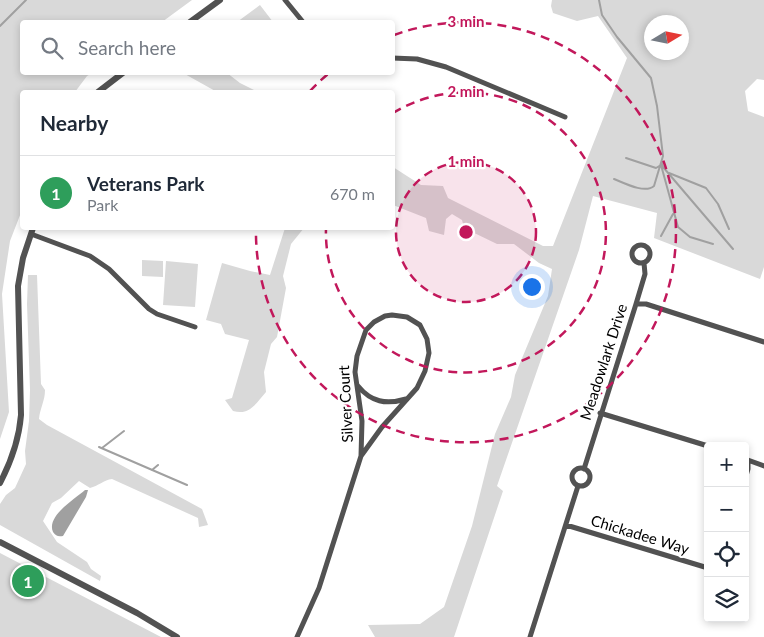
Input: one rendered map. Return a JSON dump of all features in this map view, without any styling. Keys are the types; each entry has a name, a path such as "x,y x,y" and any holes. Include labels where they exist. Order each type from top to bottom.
{"street":[{"path":"193,20 220,0"},
{"path":"285,0 301,20"},
{"path":"395,58 417,59 446,66 565,117"},
{"path":"101,90 120,75"},
{"path":"0,483 13,455 20,429 18,286 23,258 32,231 90,256 109,269 157,314 195,327"},
{"name":"Meadowlark Drive","path":"584,469 645,274 644,263"},
{"path":"636,304 646,304 764,342"},
{"name":"Silver Court","path":"297,637 319,588 361,456 362,421 355,366 356,356 366,330 374,322 385,316 407,317 420,325 427,339 429,353 421,380 414,393 406,399 382,426 361,456"},
{"path":"358,385 368,396 382,402 388,403 406,399"},
{"path":"600,413 704,445"},
{"path":"749,461 764,466"},
{"name":"Meadowlark Drive","path":"584,469 590,474 590,480 586,485 578,486 573,483 572,474 576,470 584,469"},
{"name":"Meadowlark Drive","path":"530,637 578,486"},
{"name":"Chickadee Way","path":"566,525 704,567"},
{"path":"0,542 137,613 177,637"}],"shaded area":[{"path":"0,0 192,0 165,20 20,20 20,75 89,75 76,90 20,90 20,215 10,241 2,294 9,412 0,439"},
{"path":"552,0 764,0 764,80 757,79 745,91 748,111 764,117 764,267 760,279 654,238 657,213 593,196 579,250 497,486 503,491 454,637 375,637 368,625 420,624 444,607 472,526 495,434 511,397 515,375 548,296 552,269 539,263 514,244 497,244 464,228 462,220 452,214 446,219 444,235 429,231 426,218 395,206 395,168 421,185 443,186 448,198 543,246 553,246 627,58 598,16 577,21 553,13"},
{"path":"260,5 271,20 240,20"},
{"path":"187,75 230,75 254,90 213,90"},
{"path":"284,230 302,230 291,244 283,276 286,288 277,337 271,344 264,372 266,392 252,408 244,412 233,411 225,400 232,398 249,340 225,334 221,324 206,320 222,263 270,275"},
{"path":"142,260 163,261 163,277 142,276"},
{"path":"166,261 198,264 195,307 163,305"},
{"path":"28,275 37,275 41,384 45,390 39,419 202,509 208,525 199,527 198,518 112,479 90,488 79,481 61,498 52,503 43,521 57,542 87,562 91,569 101,576 100,581 0,525 0,504 6,495 15,488 26,464 25,451 29,421 30,390 27,304"},
{"path":"85,490 88,490 86,497 63,536 56,535 53,532 52,526 57,514"},
{"path":"0,553 161,637 0,637"}],"waterway":[{"path":"0,26 26,0"},
{"path":"599,0 602,15 617,37 651,78 657,106 663,156 654,186 650,188 634,187 614,179"},
{"path":"626,158 656,168 661,165 678,227 690,237 713,244"},
{"path":"662,162 663,167 733,249"},
{"path":"669,173 706,188 718,204 729,229"},
{"path":"661,236 673,214"},
{"path":"102,448 124,431"},
{"path":"99,447 187,485"},
{"path":"152,470 158,465"}],"place":[{"name":"Veterans Park","path":"28,581"}]}
